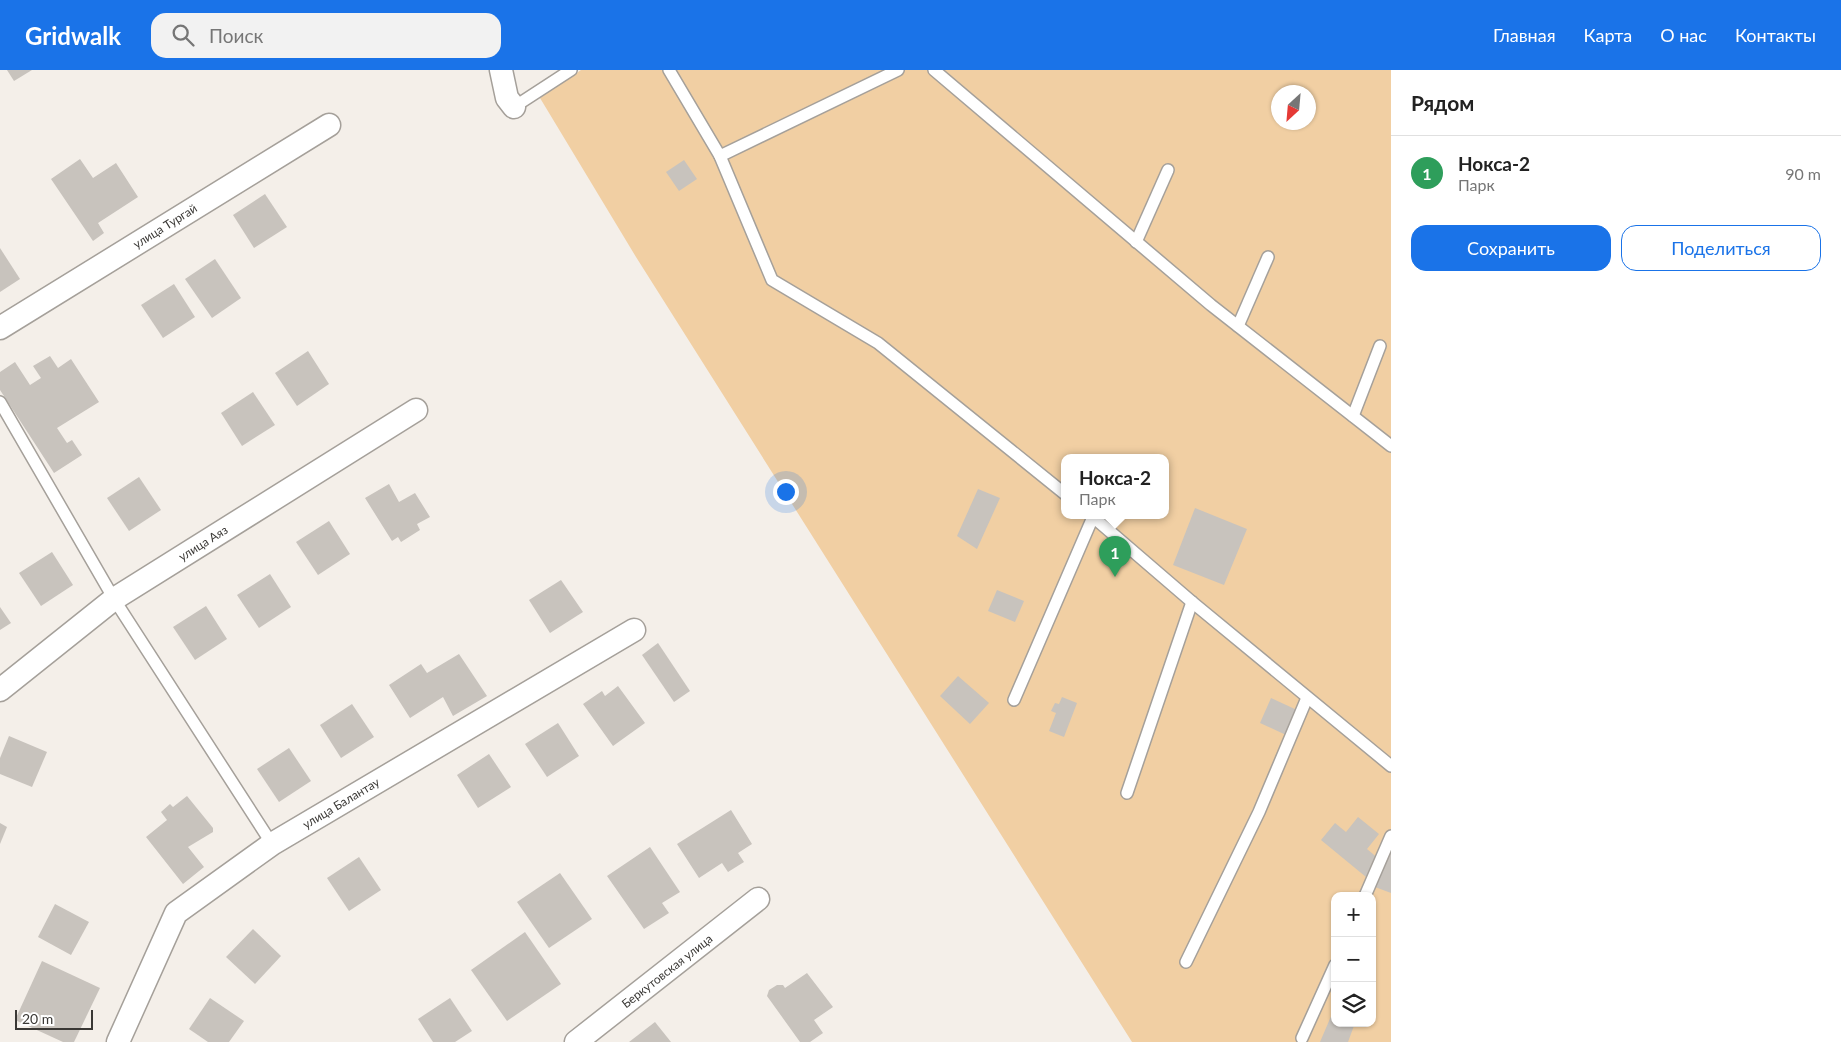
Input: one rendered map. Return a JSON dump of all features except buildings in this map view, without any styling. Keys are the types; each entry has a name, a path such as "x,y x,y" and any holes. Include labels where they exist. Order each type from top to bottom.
{"street":[{"path":"502,70 507,98 514,107"},
{"name":"улица Тургай","path":"0,328 329,125"},
{"name":"улица Аяз","path":"0,690 114,599 416,410"},
{"name":"улица Балантау","path":"118,1042 176,913 272,844 634,630"},
{"name":"Беркутовская улица","path":"576,1042 758,899"}],"lane":[{"path":"514,107 571,70"},
{"path":"669,70 720,156 772,280 878,343 1061,491"},
{"path":"720,156 898,70"},
{"path":"934,70 1238,326 1391,446"},
{"path":"1136,242 1168,170"},
{"path":"1238,326 1268,257"},
{"path":"1353,416 1380,346"},
{"path":"0,402 114,599 272,844"},
{"path":"1014,700 1091,519"},
{"path":"1095,519 1192,602 1391,766"},
{"path":"1127,793 1192,602"},
{"path":"1186,962 1259,812 1307,698"},
{"path":"1367,892 1391,836"},
{"path":"1302,1038 1331,974"}],"shaded area":[{"path":"581,70 1391,70 1391,1042 1132,1042 636,257 540,98"}],"place":[{"name":"Нокса-2","path":"1115,577"}]}
